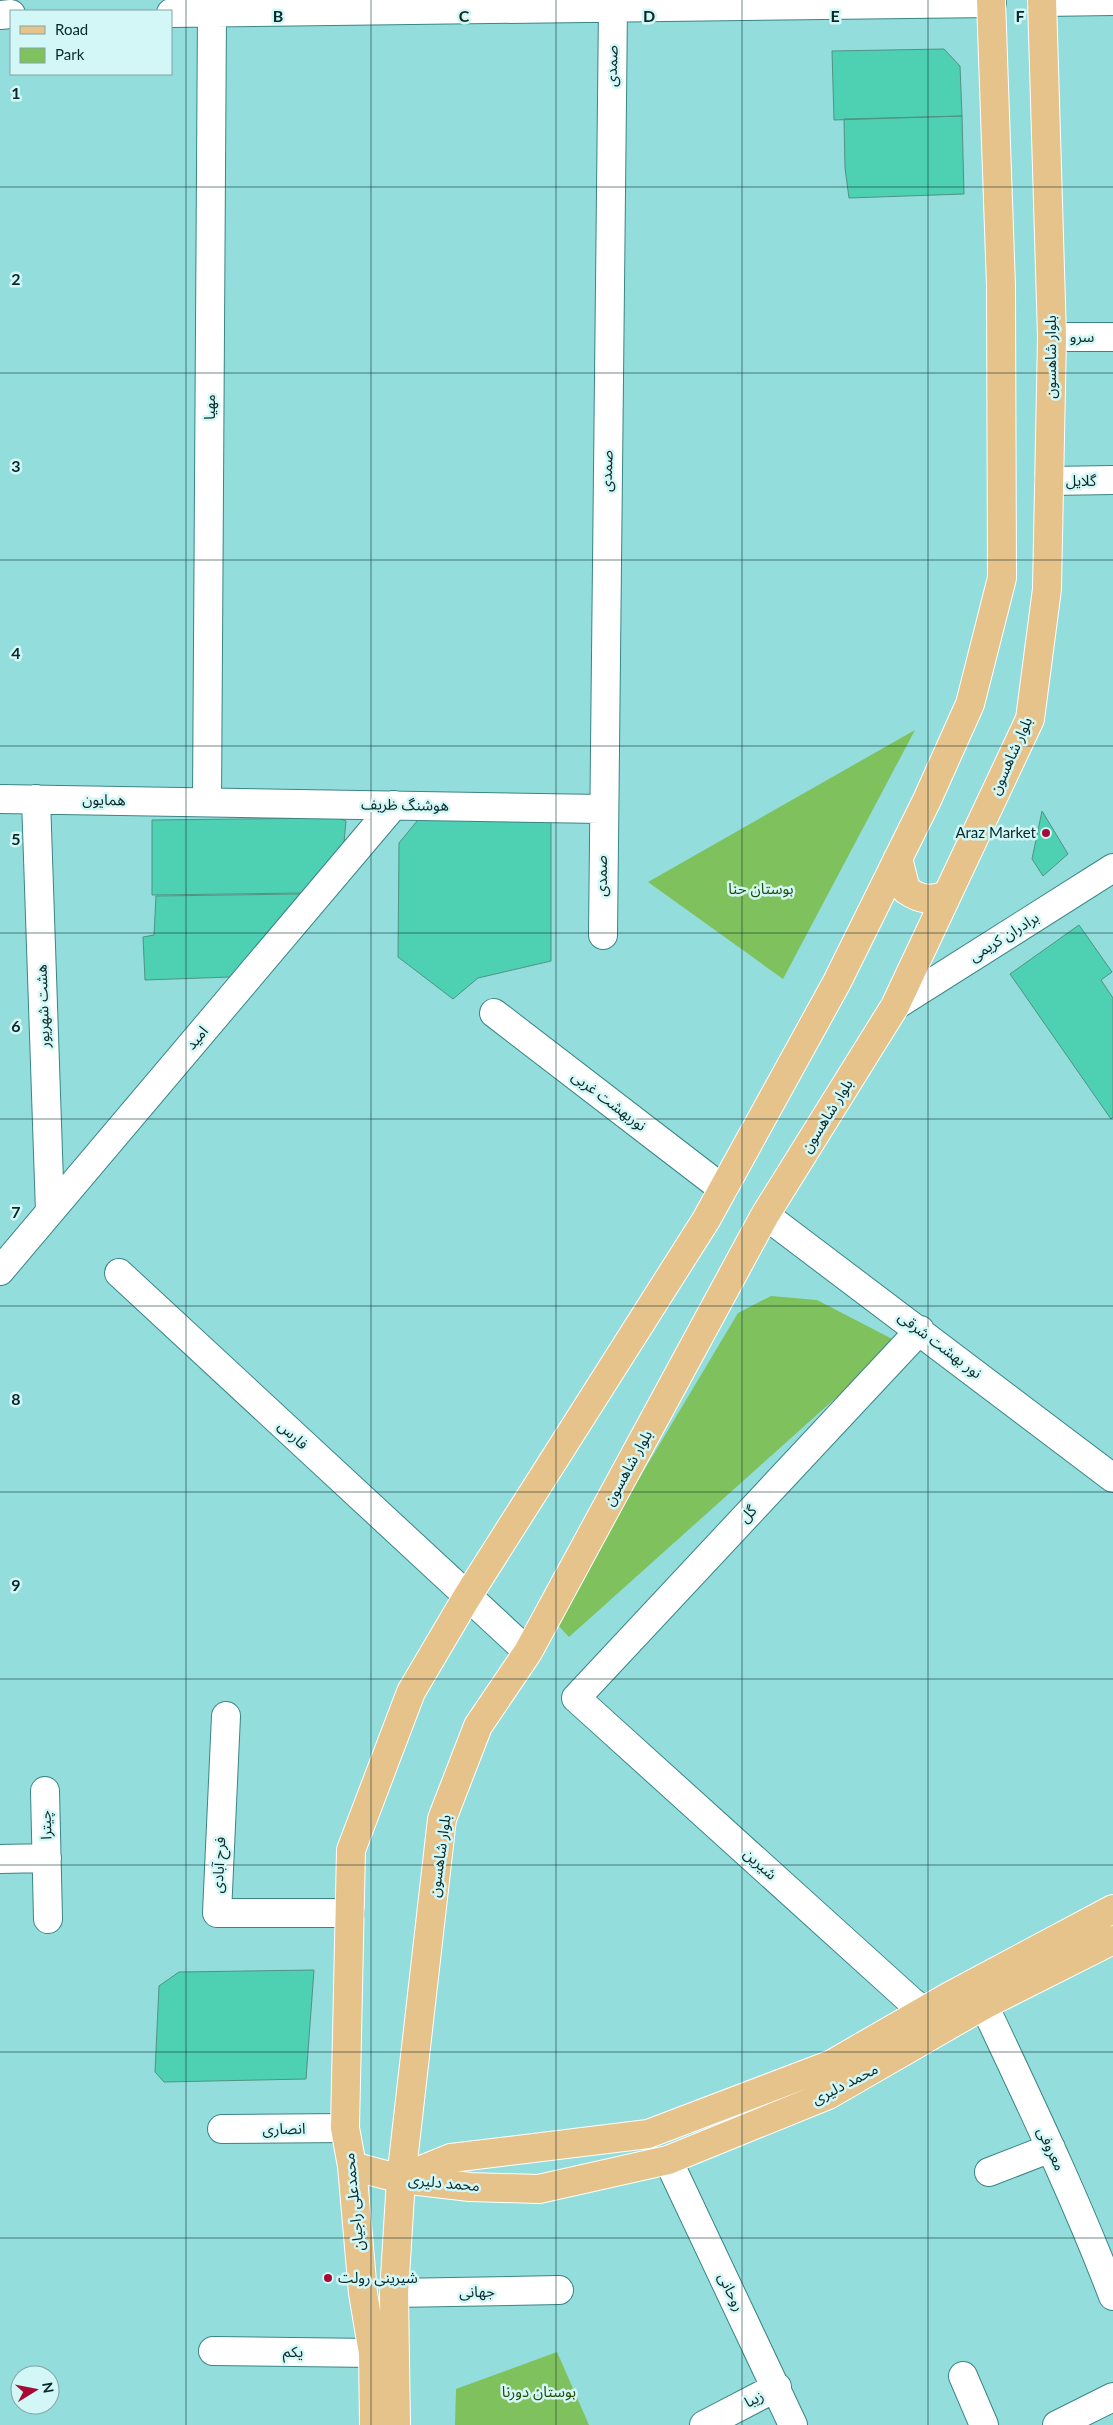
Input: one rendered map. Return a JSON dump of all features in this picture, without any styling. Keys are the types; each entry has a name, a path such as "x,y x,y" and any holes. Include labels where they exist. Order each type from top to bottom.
{"main road":[{"path":"345,2128 351,1850 411,1692 467,1597 706,1220 836,982 927,800 970,704 1002,578 1001,286 992,1"},
{"name":"بلوار شاهسون","path":"401,2179 442,1819 478,1726 528,1652 765,1215 895,1006 1030,719 1047,589 1052,337 1042,1"},
{"path":"898,858 906,890 920,900 935,899 947,895"},
{"name":"محمد دلیری","path":"401,2179 451,2158 648,2134 832,2064 924,2011 1113,1909"},
{"name":"محمد دلیری","path":"401,2179 470,2187 539,2189 668,2160 828,2095 984,2005 1113,1940"},
{"name":"محمدعلی راجیان","path":"345,2128 352,2166 363,2292 374,2353 374,2425"},
{"path":"352,2166 401,2179 394,2293 396,2425"}],"street":[{"path":"172,13 488,4 612,7 992,1"},
{"path":"1042,1 1113,1"},
{"name":"صمدی","path":"602,935 612,7"},
{"name":"مهیا","path":"207,802 212,12"},
{"name":"سرو","path":"1052,337 1113,337"},
{"name":"گلایل","path":"1049,481 1113,480"},
{"name":"همایون","path":"0,799 207,802"},
{"name":"هشت شهریور","path":"36,799 50,1212"},
{"name":"هوشنگ ظریف","path":"207,802 602,809"},
{"name":"امید","path":"0,1271 394,805"},
{"name":"برادران کریمی","path":"895,1006 1113,868"},
{"name":"نوربهشت غربی","path":"494,1014 723,1188"},
{"name":"نور بهشت شرقی","path":"765,1215 920,1330 1113,1478"},
{"name":"فارس","path":"118,1273 528,1652"},
{"name":"گل","path":"576,1698 920,1330"},
{"name":"شیرین","path":"576,1698 924,2011 946,2028"},
{"name":"فرح آبادی","path":"226,1716 217,1913 350,1913"},
{"name":"چیترا","path":"45,1791 48,1919"},
{"name":"چیترا","path":"0,1859 47,1858"},
{"name":"معروفی","path":"984,2005 1087,2228 1113,2296"},
{"name":"انصاری","path":"222,2130 345,2128"},
{"path":"989,2172 1051,2148"},
{"name":"روحانی","path":"668,2160 777,2387 793,2425"},
{"name":"جهانی","path":"394,2293 559,2290"},
{"name":"یکم","path":"213,2351 374,2353"},
{"path":"963,2376 984,2425"},
{"name":"زیبا","path":"704,2425 777,2387"},
{"path":"1057,2425 1113,2397"}],"green space":[{"name":"بوستان حنا","path":"915,730 783,979 648,882"},
{"path":"771,1296 817,1300 898,1342 569,1637 554,1621 738,1313"},
{"name":"بوستان دورنا","path":"557,2352 589,2425 455,2425 456,2389"}],"building":[{"path":"944,49 960,66 962,116 834,120 832,51"},
{"path":"962,116 964,194 849,198 845,168 844,119"},
{"name":"Araz Market","path":"1042,811 1068,854 1043,876 1032,859"},
{"path":"422,815 551,818 551,961 478,978 453,999 398,957 399,843"},
{"path":"338,818 346,821 343,854 302,893 152,895 152,820"},
{"path":"301,894 230,977 145,980 143,937 154,935 156,896"},
{"path":"1079,925 1112,972 1101,980 1113,998 1113,1117 1111,1119 1010,974"},
{"path":"314,1970 306,2079 164,2082 155,2072 159,1986 179,1972"}],"place":[{"name":"Araz Market","path":"1046,833"},
{"name":"شیرینی رولت","path":"328,2278"}]}
